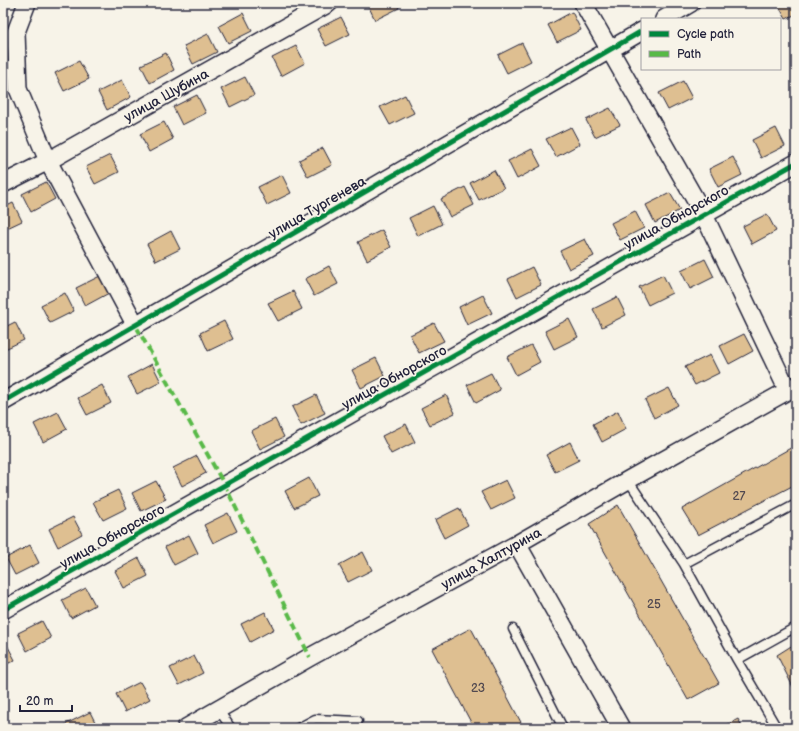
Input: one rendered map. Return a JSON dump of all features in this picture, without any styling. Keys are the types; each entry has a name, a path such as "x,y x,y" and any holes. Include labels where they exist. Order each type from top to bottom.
{"street":[{"path":"27,3 16,32 18,89 48,161 136,326"},
{"name":"улица Шубина","path":"3,184 48,161 329,3"},
{"path":"583,3 704,215 792,388"},
{"path":"666,18 691,3"},
{"name":"улица Тургенева","path":"3,402 641,32"},
{"name":"улица Обнорского","path":"3,610 796,163"},
{"name":"улица Халтурина","path":"186,728 310,657 517,544 792,388"},
{"path":"517,544 621,728"}],"lane":[{"path":"628,480 684,564 737,660 777,728"},
{"path":"684,564 796,504"},
{"path":"737,660 796,627"},
{"path":"513,629 563,728"},
{"path":"218,709 231,728"},
{"path":"298,728 315,719 358,721"}],"building":[{"path":"367,3 397,3 399,8 375,20"},
{"path":"777,3 796,3 796,14 786,19"},
{"path":"572,12 581,30 557,42 548,25"},
{"path":"243,13 252,31 228,43 219,26"},
{"path":"341,17 350,34 326,46 317,29"},
{"path":"208,34 217,52 193,64 184,46"},
{"path":"522,43 531,61 507,73 498,55"},
{"path":"296,46 305,63 281,76 272,58"},
{"path":"166,53 174,70 150,83 141,65"},
{"path":"79,61 89,79 64,91 55,73"},
{"path":"245,77 254,95 230,107 221,89"},
{"path":"122,80 131,97 107,110 98,92"},
{"path":"683,81 692,98 668,110 659,93"},
{"path":"197,95 206,113 182,125 173,107"},
{"path":"405,95 414,113 390,125 380,107"},
{"path":"610,108 620,125 595,137 586,120"},
{"path":"164,122 173,139 149,152 140,134"},
{"path":"571,127 580,144 556,157 546,139"},
{"path":"776,128 785,146 761,158 752,140"},
{"path":"323,148 332,165 308,177 299,160"},
{"path":"532,149 541,166 517,179 508,161"},
{"path":"110,155 119,172 95,184 86,167"},
{"path":"733,157 742,175 718,187 709,169"},
{"path":"494,170 504,188 479,200 470,183"},
{"path":"282,175 291,193 267,205 258,187"},
{"path":"46,182 55,199 31,212 22,194"},
{"path":"465,187 474,205 450,217 441,199"},
{"path":"670,193 680,210 655,223 646,205"},
{"path":"13,203 22,221 3,230 3,208"},
{"path":"433,206 442,224 418,236 409,218"},
{"path":"635,211 644,228 620,240 611,223"},
{"path":"767,214 776,231 752,244 743,226"},
{"path":"382,230 391,247 367,260 358,242"},
{"path":"171,231 180,249 156,261 147,244"},
{"path":"585,239 594,256 569,269 560,251"},
{"path":"705,259 714,277 690,289 681,271"},
{"path":"329,266 338,284 314,296 305,279"},
{"path":"532,267 541,285 517,297 508,279"},
{"path":"663,275 672,293 648,305 639,287"},
{"path":"100,276 109,293 85,306 76,288"},
{"path":"293,291 302,309 278,321 268,303"},
{"path":"65,293 74,311 50,323 41,305"},
{"path":"483,295 492,313 467,325 459,307"},
{"path":"617,297 626,315 602,327 593,309"},
{"path":"569,319 578,337 554,349 545,331"},
{"path":"224,321 233,339 208,351 200,333"},
{"path":"15,322 24,340 3,350 3,328"},
{"path":"434,323 444,341 419,353 410,335"},
{"path":"744,334 753,351 729,364 720,346"},
{"path":"531,345 540,362 516,375 507,357"},
{"path":"710,355 719,373 695,385 685,367"},
{"path":"376,358 385,376 361,388 352,370"},
{"path":"152,364 161,382 137,394 128,377"},
{"path":"491,373 500,390 476,403 467,385"},
{"path":"102,385 111,403 87,415 78,398"},
{"path":"669,388 678,405 654,418 645,400"},
{"path":"316,395 325,413 301,425 292,407"},
{"path":"446,395 455,413 430,425 421,408"},
{"path":"618,411 626,429 602,442 593,424"},
{"path":"58,412 67,429 43,442 34,424"},
{"path":"275,419 284,437 260,449 251,431"},
{"path":"406,424 415,442 391,454 382,436"},
{"path":"570,442 579,460 555,472 546,455"},
{"path":"796,445 796,484 698,535 682,509"},
{"path":"197,456 206,473 182,486 173,468"},
{"path":"309,478 318,496 294,508 285,491"},
{"path":"506,480 515,498 491,510 481,492"},
{"path":"156,481 166,499 141,511 132,493"},
{"path":"118,490 127,508 103,520 93,502"},
{"path":"618,505 719,683 688,700 589,524"},
{"path":"459,508 468,525 444,538 435,520"},
{"path":"228,513 237,531 213,543 204,525"},
{"path":"73,517 82,534 58,547 49,529"},
{"path":"189,535 198,553 174,565 165,547"},
{"path":"30,545 39,563 15,575 6,558"},
{"path":"363,552 372,570 348,582 339,565"},
{"path":"139,558 148,576 124,588 115,571"},
{"path":"86,588 95,605 71,618 62,600"},
{"path":"265,612 274,629 250,642 241,624"},
{"path":"42,621 51,638 27,651 18,633"},
{"path":"471,628 524,728 474,728 432,649"},
{"path":"6,643 15,660 3,666 3,644"},
{"path":"796,643 796,685 793,687 777,655"},
{"path":"194,656 203,673 179,685 170,668"},
{"path":"140,682 150,699 125,712 116,694"},
{"path":"90,712 98,728 67,728 66,724"},
{"path":"738,719 743,728 721,728"}],"marked path":[{"path":"136,326 225,486 310,657"}],"cycle path":[{"path":"3,402 641,32"},
{"path":"3,610 796,163"}]}
